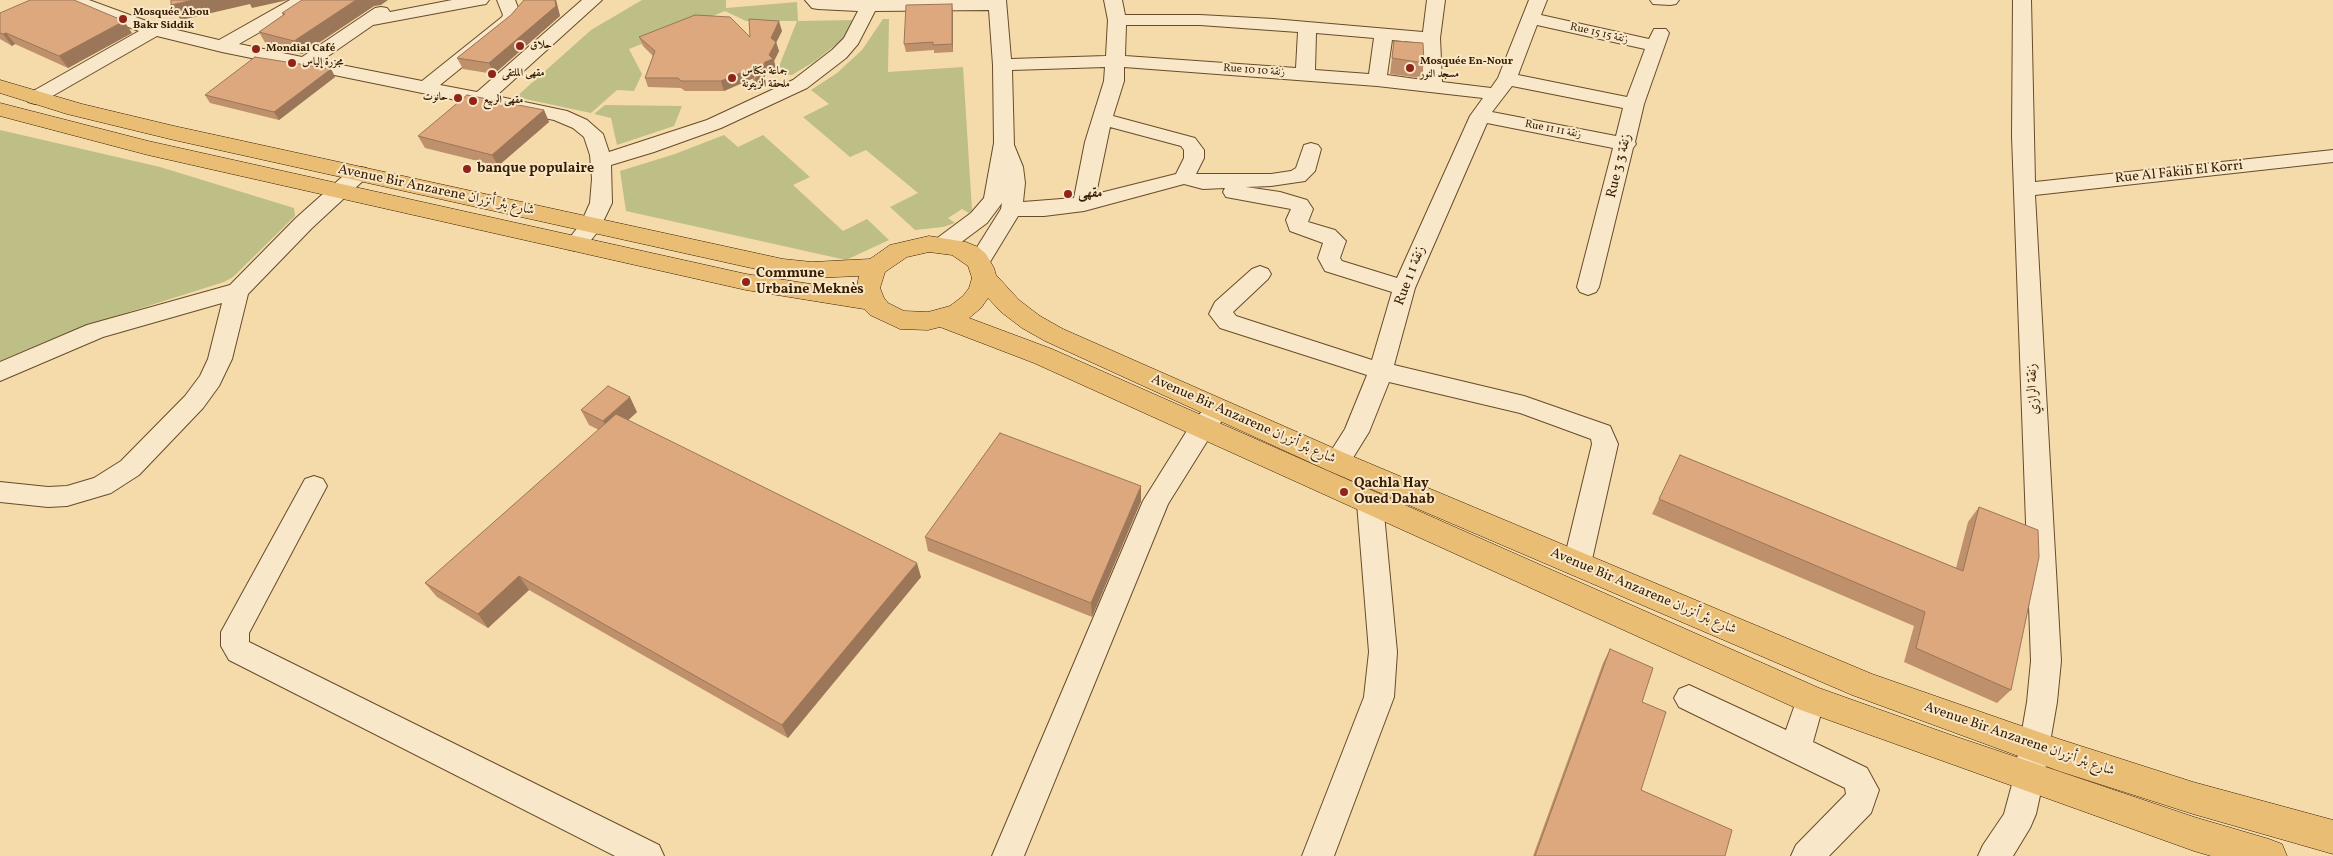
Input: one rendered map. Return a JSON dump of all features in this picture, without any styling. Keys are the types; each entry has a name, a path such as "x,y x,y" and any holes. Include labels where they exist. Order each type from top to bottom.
{"main road":[{"name":"Avenue Bir Anzarene شارع بئر أنزران","path":"0,86 35,98 174,133 783,267 844,270 876,267 899,251 929,244 944,244 969,253 1010,306 1031,322 1370,503 1810,698 2194,834 2269,856"},
{"name":"Avenue Bir Anzarene شارع بئر أنزران","path":"0,109 148,148 337,192 746,282 872,302 888,316 900,320 921,321 942,318 959,312 972,302 981,290 980,269"},
{"path":"872,302 868,288 869,281 876,267"},
{"name":"Avenue Bir Anzarene شارع بئر أنزران","path":"942,318 1210,418 1337,462 1863,685 2035,746 2193,798 2333,837"}],"street":[{"path":"72,0 98,4 154,30 222,46 560,116 580,124 593,134 600,161 602,203 591,225 576,244"},
{"path":"222,46 303,0"},
{"path":"306,62 399,0"},
{"path":"368,21 480,0"},
{"path":"426,87 508,21 512,15 506,0"},
{"path":"481,99 593,0"},
{"path":"814,0 818,4 830,6 998,2 1004,143 994,199 979,218 944,244"},
{"path":"1084,204 1095,142 1114,81 1117,20 1113,0"},
{"path":"1175,20 1180,0"},
{"path":"1433,85 1431,38 1436,0"},
{"path":"1658,0 1670,0"},
{"name":"زنقة الرازي","path":"1994,856 2014,828 2030,777 2042,702 2046,661 2026,190 2022,136 2022,0"},
{"path":"600,161 646,148 714,124 800,84 826,65 852,40 869,6"},
{"name":"Rue 15 زنقة 15","path":"1531,6 1657,40"},
{"name":"Rue 1 زنقة 1","path":"1337,462 1356,432 1381,371 1404,288 1480,116 1501,87 1531,6"},
{"path":"1117,20 1175,20 1307,27 1431,38"},
{"path":"1305,75 1307,27"},
{"path":"35,98 154,30"},
{"path":"1377,80 1384,34"},
{"name":"Rue 3 زنقة 3","path":"1588,287 1626,144 1634,104 1657,40"},
{"name":"Rue 10 زنقة 10","path":"1002,64 1116,61 1433,85 1501,87 1634,104"},
{"name":"Rue 11 زنقة 11","path":"1480,116 1626,144"},
{"path":"1102,119 1188,142 1194,150 1193,180"},
{"path":"980,269 982,257 1012,209 1015,184 1013,167 1004,143"},
{"path":"1012,209 1044,209 1084,204 1193,180 1271,180 1298,176 1308,166 1312,148"},
{"name":"Rue Al Fakih El Korri","path":"2026,190 2333,156"},
{"path":"0,492 48,497 82,493 117,478 130,468 194,402 210,380 220,359 238,291 304,223 359,173"},
{"path":"1193,180 1216,188 1300,205 1302,209 1297,220 1298,226 1327,235 1335,241 1329,258 1333,266 1404,288"},
{"path":"1260,274 1223,308 1220,314 1228,322 1381,371 1524,405 1601,433 1605,444 1577,564"},
{"path":"0,372 95,331 238,291"},
{"path":"1008,856 1156,501 1210,418"},
{"path":"314,486 235,632 235,646 239,651 648,856"},
{"path":"1318,856 1379,697 1383,652 1370,503"},
{"path":"1689,698 1856,778 1863,790 1860,802 1807,856"},
{"path":"1796,750 1810,698"}],"green space":[{"path":"642,0 726,0 726,8 797,2 798,21 854,20 851,29 843,39 815,61 792,75 776,74 797,21 746,21 725,11 629,49 642,74 634,91 617,90 591,113 516,97 591,30"},
{"path":"883,19 889,19 888,72 963,67 972,210 969,213 962,209 948,218 955,223 943,227 915,230 890,207 918,193 866,150 850,157 803,117 829,104 811,90 837,73 862,50"},
{"path":"605,105 682,106 674,126 617,145 611,118 594,114"},
{"path":"0,130 160,167 294,208 295,216 233,277 224,282 94,323 0,364"},
{"path":"724,135 738,147 763,135 810,177 793,185 843,231 867,219 889,240 846,260 626,211 620,171 675,154"}],"building":[{"path":"30,0 74,0 124,21 59,56 6,33 0,33 0,13"},
{"path":"171,0 193,0 171,5"},
{"path":"302,0 356,0 294,41 259,32 285,14 282,13"},
{"path":"524,0 555,0 556,6 489,63 457,58 511,15"},
{"path":"952,4 952,44 933,45 933,42 904,44 906,5"},
{"path":"695,15 730,17 750,37 749,19 779,21 771,38 776,42 769,55 773,59 765,62 754,81 753,68 721,81 681,81 678,78 645,78 655,51 639,37"},
{"path":"1394,41 1423,43 1424,63 1392,58"},
{"path":"255,57 331,69 274,112 205,95"},
{"path":"467,95 544,110 492,155 418,136"},
{"path":"608,386 630,397 603,421 581,410"},
{"path":"616,414 917,563 782,725 519,576 478,614 425,583"},
{"path":"1000,433 1141,486 1091,603 925,537"},
{"path":"1680,455 1963,571 1979,507 2038,530 2039,557 2011,690 1916,648 1925,612 1659,499"},
{"path":"1610,649 1653,668 1642,702 1666,712 1641,790 1732,830 1725,856 1535,856"}],"place":[{"name":"Mosquée Abou Bakr Siddik","path":"123,19"},
{"name":"حلاق","path":"520,46"},
{"name":"Mondial Café","path":"256,49"},
{"name":"مجزرة إلياس","path":"292,63"},
{"name":"Mosquée En-Nour مسجد النور","path":"1410,68"},
{"name":"مقهى الملتقى","path":"492,74"},
{"name":"جماعة مكناس ملحقة الزيتونة","path":"732,78"},
{"name":"حانوت","path":"458,98"},
{"name":"مقهى الربيع","path":"473,101"},
{"name":"banque populaire","path":"467,169"},
{"name":"مقهى","path":"1068,194"},
{"name":"Commune Urbaine Meknès","path":"746,282"},
{"name":"Qachla Hay Oued Dahab","path":"1344,492"}]}
